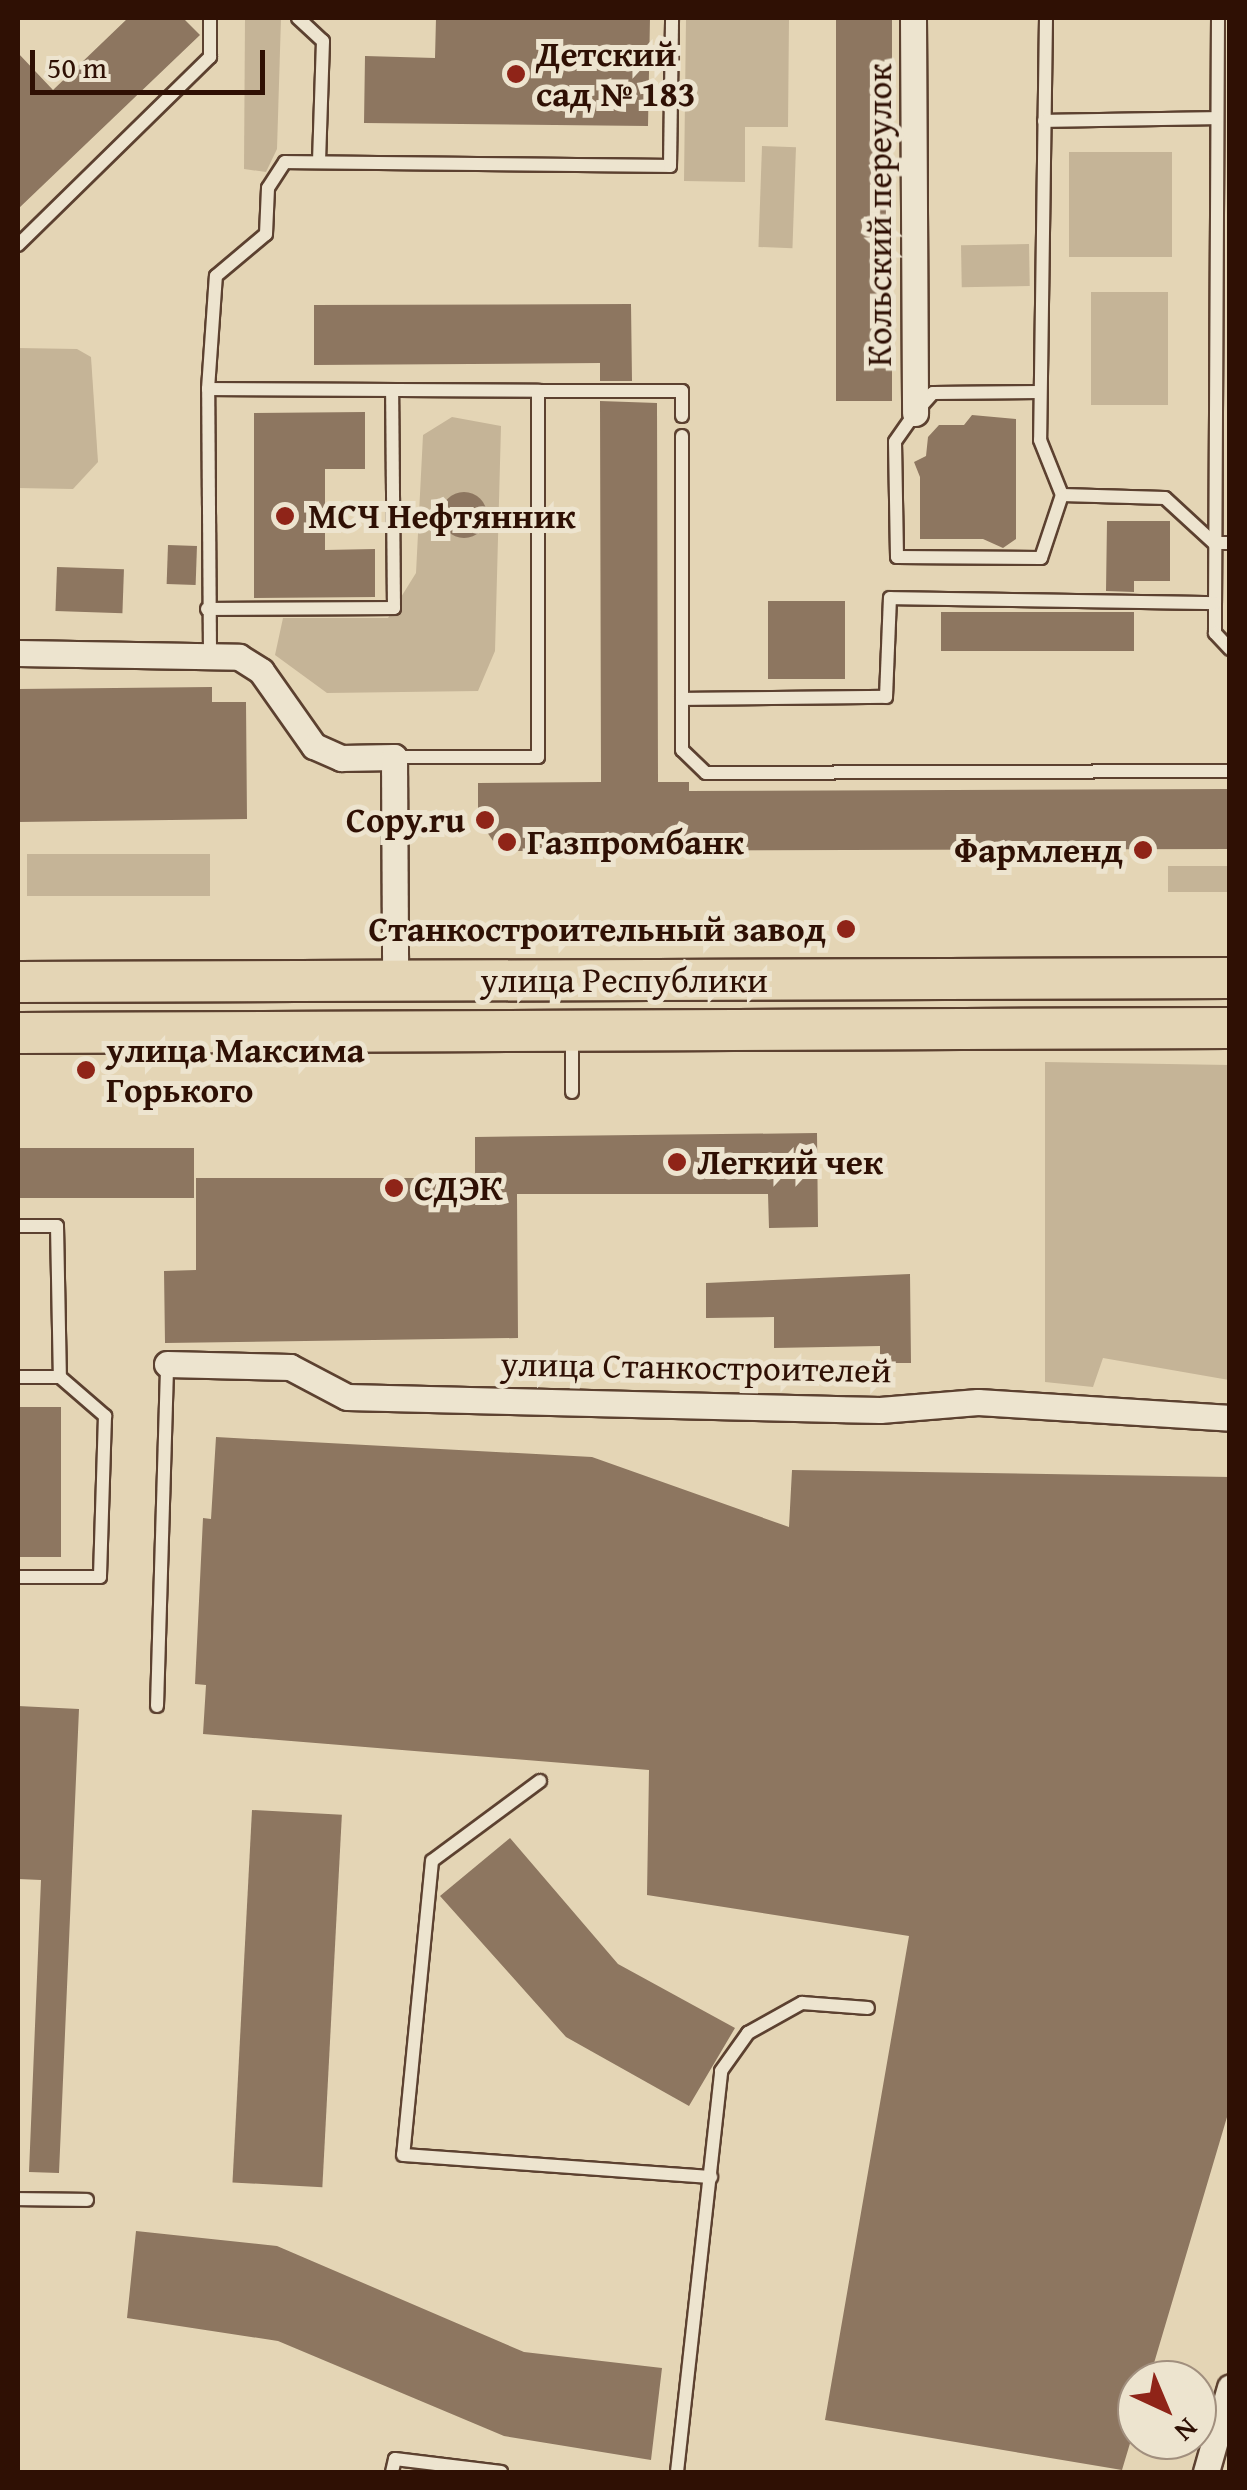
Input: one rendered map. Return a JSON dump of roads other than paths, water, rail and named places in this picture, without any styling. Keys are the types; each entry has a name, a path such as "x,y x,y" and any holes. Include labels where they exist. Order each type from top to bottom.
{"main road":[{"name":"улица Республики","path":"18,982 1230,978"},
{"name":"улица Республики","path":"18,1032 1230,1028"}],"street":[{"name":"Кольский переулок","path":"913,18 915,413"},
{"path":"18,652 210,652 239,656 261,670 314,746 341,758 394,758 395,981"},
{"name":"улица Станкостроителей","path":"168,1364 290,1366 347,1398 880,1410 978,1402 1230,1418"},
{"path":"1206,2472 1230,2388"}],"lane":[{"path":"18,245 210,58 210,18"},
{"path":"298,18 323,40 319,161"},
{"path":"210,652 208,389 216,276 266,234 268,188 285,162 670,166 672,18"},
{"path":"1040,392 934,394 915,413 896,442 896,556 1041,558 1062,496 1040,440 1046,18"},
{"path":"1218,18 1215,633 1230,649"},
{"path":"1044,121 1217,118"},
{"path":"208,389 682,391 682,416"},
{"path":"207,608 394,608 392,390"},
{"path":"394,758 538,757 538,392"},
{"path":"682,436 682,750 706,773 1230,771"},
{"path":"1062,496 1164,498 1214,543 1230,543"},
{"path":"682,699 886,698 890,598 1215,603"},
{"path":"572,1030 572,1092"},
{"path":"18,1226 56,1226 60,1377"},
{"path":"157,1706 168,1364"},
{"path":"18,1377 60,1377 105,1416 100,1577 18,1577"},
{"path":"540,1781 432,1861 403,2155 710,2177"},
{"path":"677,2472 721,2071 748,2033 802,2003 868,2008"},
{"path":"18,2199 87,2200"},
{"path":"392,2472 396,2459 500,2472"}],"place":[{"name":"Детский сад № 183","path":"516,74"},
{"name":"МСЧ Нефтянник","path":"285,516"},
{"name":"Copy.ru","path":"485,820"},
{"name":"Газпромбанк","path":"507,842"},
{"name":"Фармленд","path":"1143,850"},
{"name":"Станкостроительный завод","path":"846,929"},
{"name":"улица Максима Горького","path":"86,1070"},
{"name":"Легкий чек","path":"677,1162"},
{"name":"СДЭК","path":"394,1188"}]}
